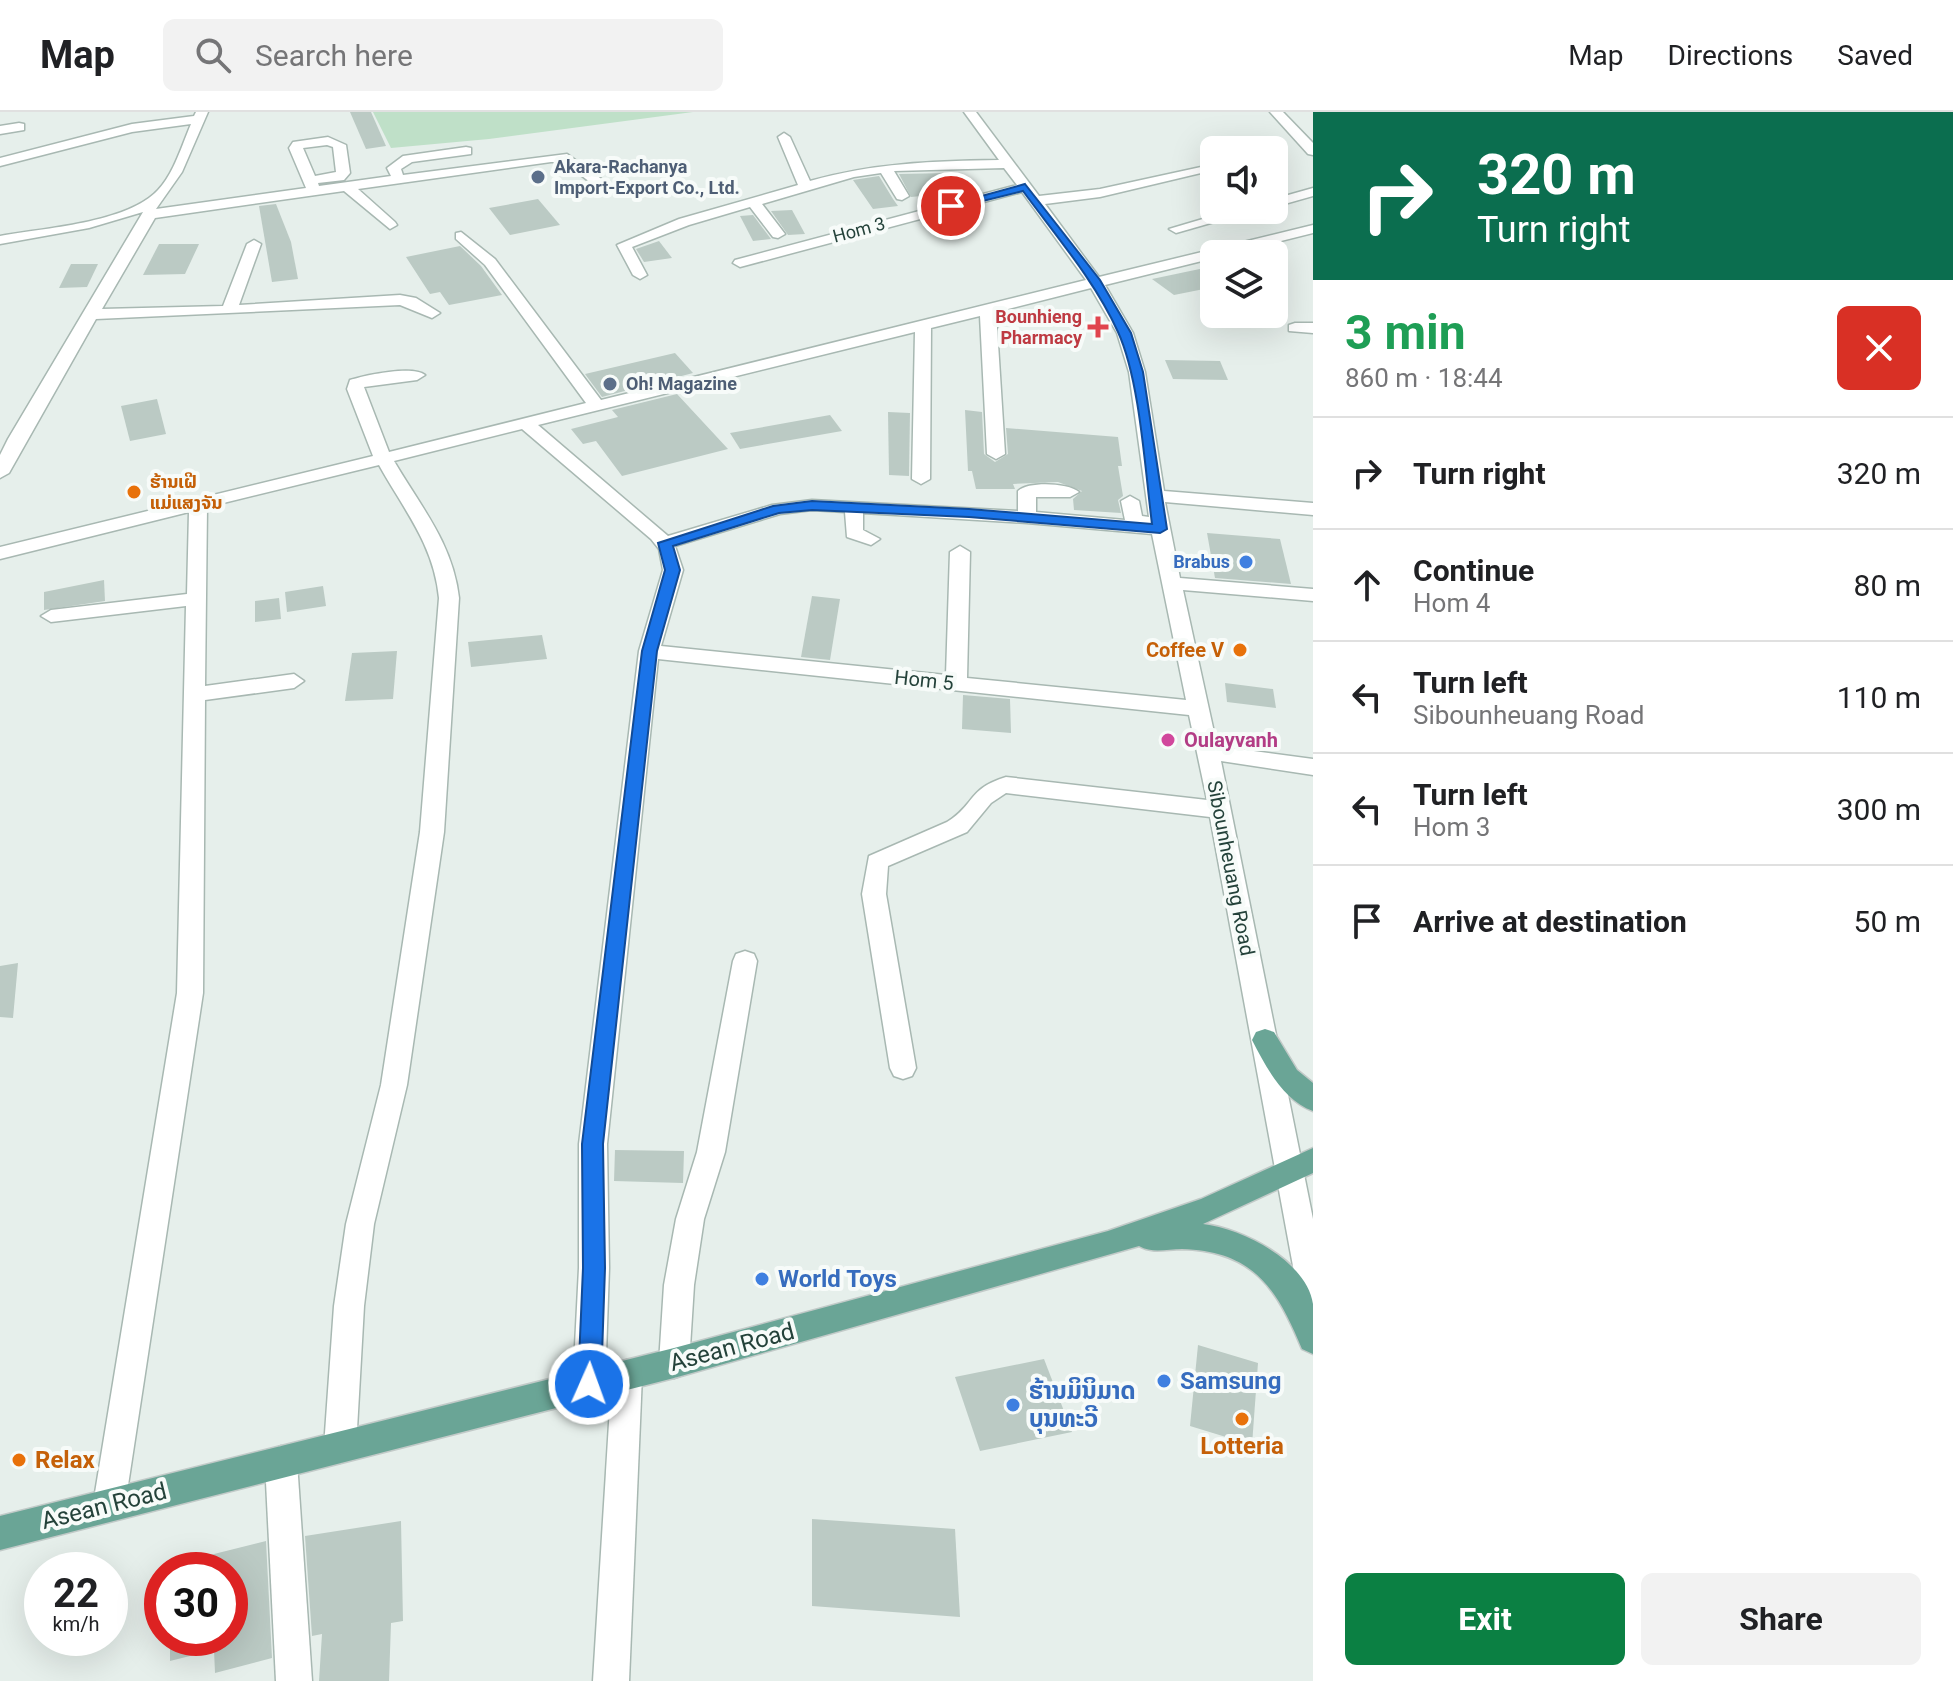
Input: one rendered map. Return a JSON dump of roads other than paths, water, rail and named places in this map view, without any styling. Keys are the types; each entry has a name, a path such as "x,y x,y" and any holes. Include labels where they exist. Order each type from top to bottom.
{"main road":[{"path":"1265,1040 1288,1078 1313,1099"},
{"name":"Asean Road","path":"0,1533 674,1363 1108,1244 1208,1209 1301,1166"},
{"path":"1108,1244 1173,1235 1210,1236 1241,1246 1271,1264 1292,1291 1313,1339"}],"street":[{"name":"Sibounheuang Road","path":"970,112 1096,283 1125,333 1137,372 1160,526 1265,1040 1301,1166 1313,1293"},
{"path":"1276,112 1313,151"},
{"path":"0,162 132,128 201,115"},
{"path":"0,473 8,440 92,314 150,210 165,191 201,115"},
{"path":"0,130 19,127"},
{"path":"784,137 805,186"},
{"path":"398,178 394,168 408,159 466,151"},
{"path":"0,240 150,210 312,185 346,185 558,158 567,158 600,183"},
{"path":"640,275 624,245 684,222 805,186 885,168 1008,164"},
{"path":"885,168 902,196"},
{"name":"Hom 3","path":"740,263 1030,194 1100,193 1196,170"},
{"path":"346,185 390,225"},
{"path":"1288,199 1313,192"},
{"path":"753,202 778,234"},
{"path":"1176,229 1200,223"},
{"path":"1259,224 1280,238"},
{"path":"0,553 1280,238 1309,235"},
{"path":"461,236 490,262 597,406"},
{"path":"229,310 254,244"},
{"path":"92,314 400,300 411,301 432,313"},
{"path":"988,311 996,454"},
{"path":"921,479 923,328"},
{"path":"1295,328 1313,328"},
{"path":"340,1447 349,1306 360,1224 394,1085 428,862 449,598 448,572 439,547 383,458 356,384 417,375"},
{"path":"526,424 665,543 673,570 649,651 593,1144 594,1268 589,1384"},
{"path":"1027,517 1027,491 1070,492"},
{"path":"1156,496 1313,509"},
{"path":"1130,501 1134,521 1160,526"},
{"path":"109,1505 190,993 198,502"},
{"path":"665,543 778,509 854,505 1160,526"},
{"path":"854,505 854,533 871,539"},
{"path":"956,683 960,552"},
{"path":"1171,583 1313,595"},
{"path":"51,616 197,599"},
{"name":"Hom 5","path":"649,651 1199,709"},
{"path":"195,694 294,681"},
{"path":"1208,752 1313,767"},
{"path":"903,1068 874,894 877,862 892,851 926,843 964,823 980,797 991,788 1006,785 1220,810"},
{"path":"674,1363 679,1285 690,1219 711,1152 745,961"},
{"path":"611,1681 627,1375"},
{"path":"281,1462 294,1681"}],"place":[{"name":"Akara-Rachanya Import-Export Co., Ltd.","path":"538,177"},
{"name":"Bounhieng Pharmacy","path":"1098,327"},
{"name":"Oh! Magazine","path":"610,384"},
{"name":"ຮ້ານເຝີ ແມ່ແສງຈັນ","path":"134,492"},
{"name":"Brabus","path":"1246,562"},
{"name":"Coffee V","path":"1240,650"},
{"name":"Oulayvanh","path":"1168,740"},
{"name":"World Toys","path":"762,1279"},
{"name":"Samsung","path":"1164,1381"},
{"name":"ຮ້ານມິນິມາດ ບຸນທະວີ","path":"1013,1405"},
{"name":"Lotteria","path":"1242,1419"},
{"name":"Relax","path":"19,1460"}]}
